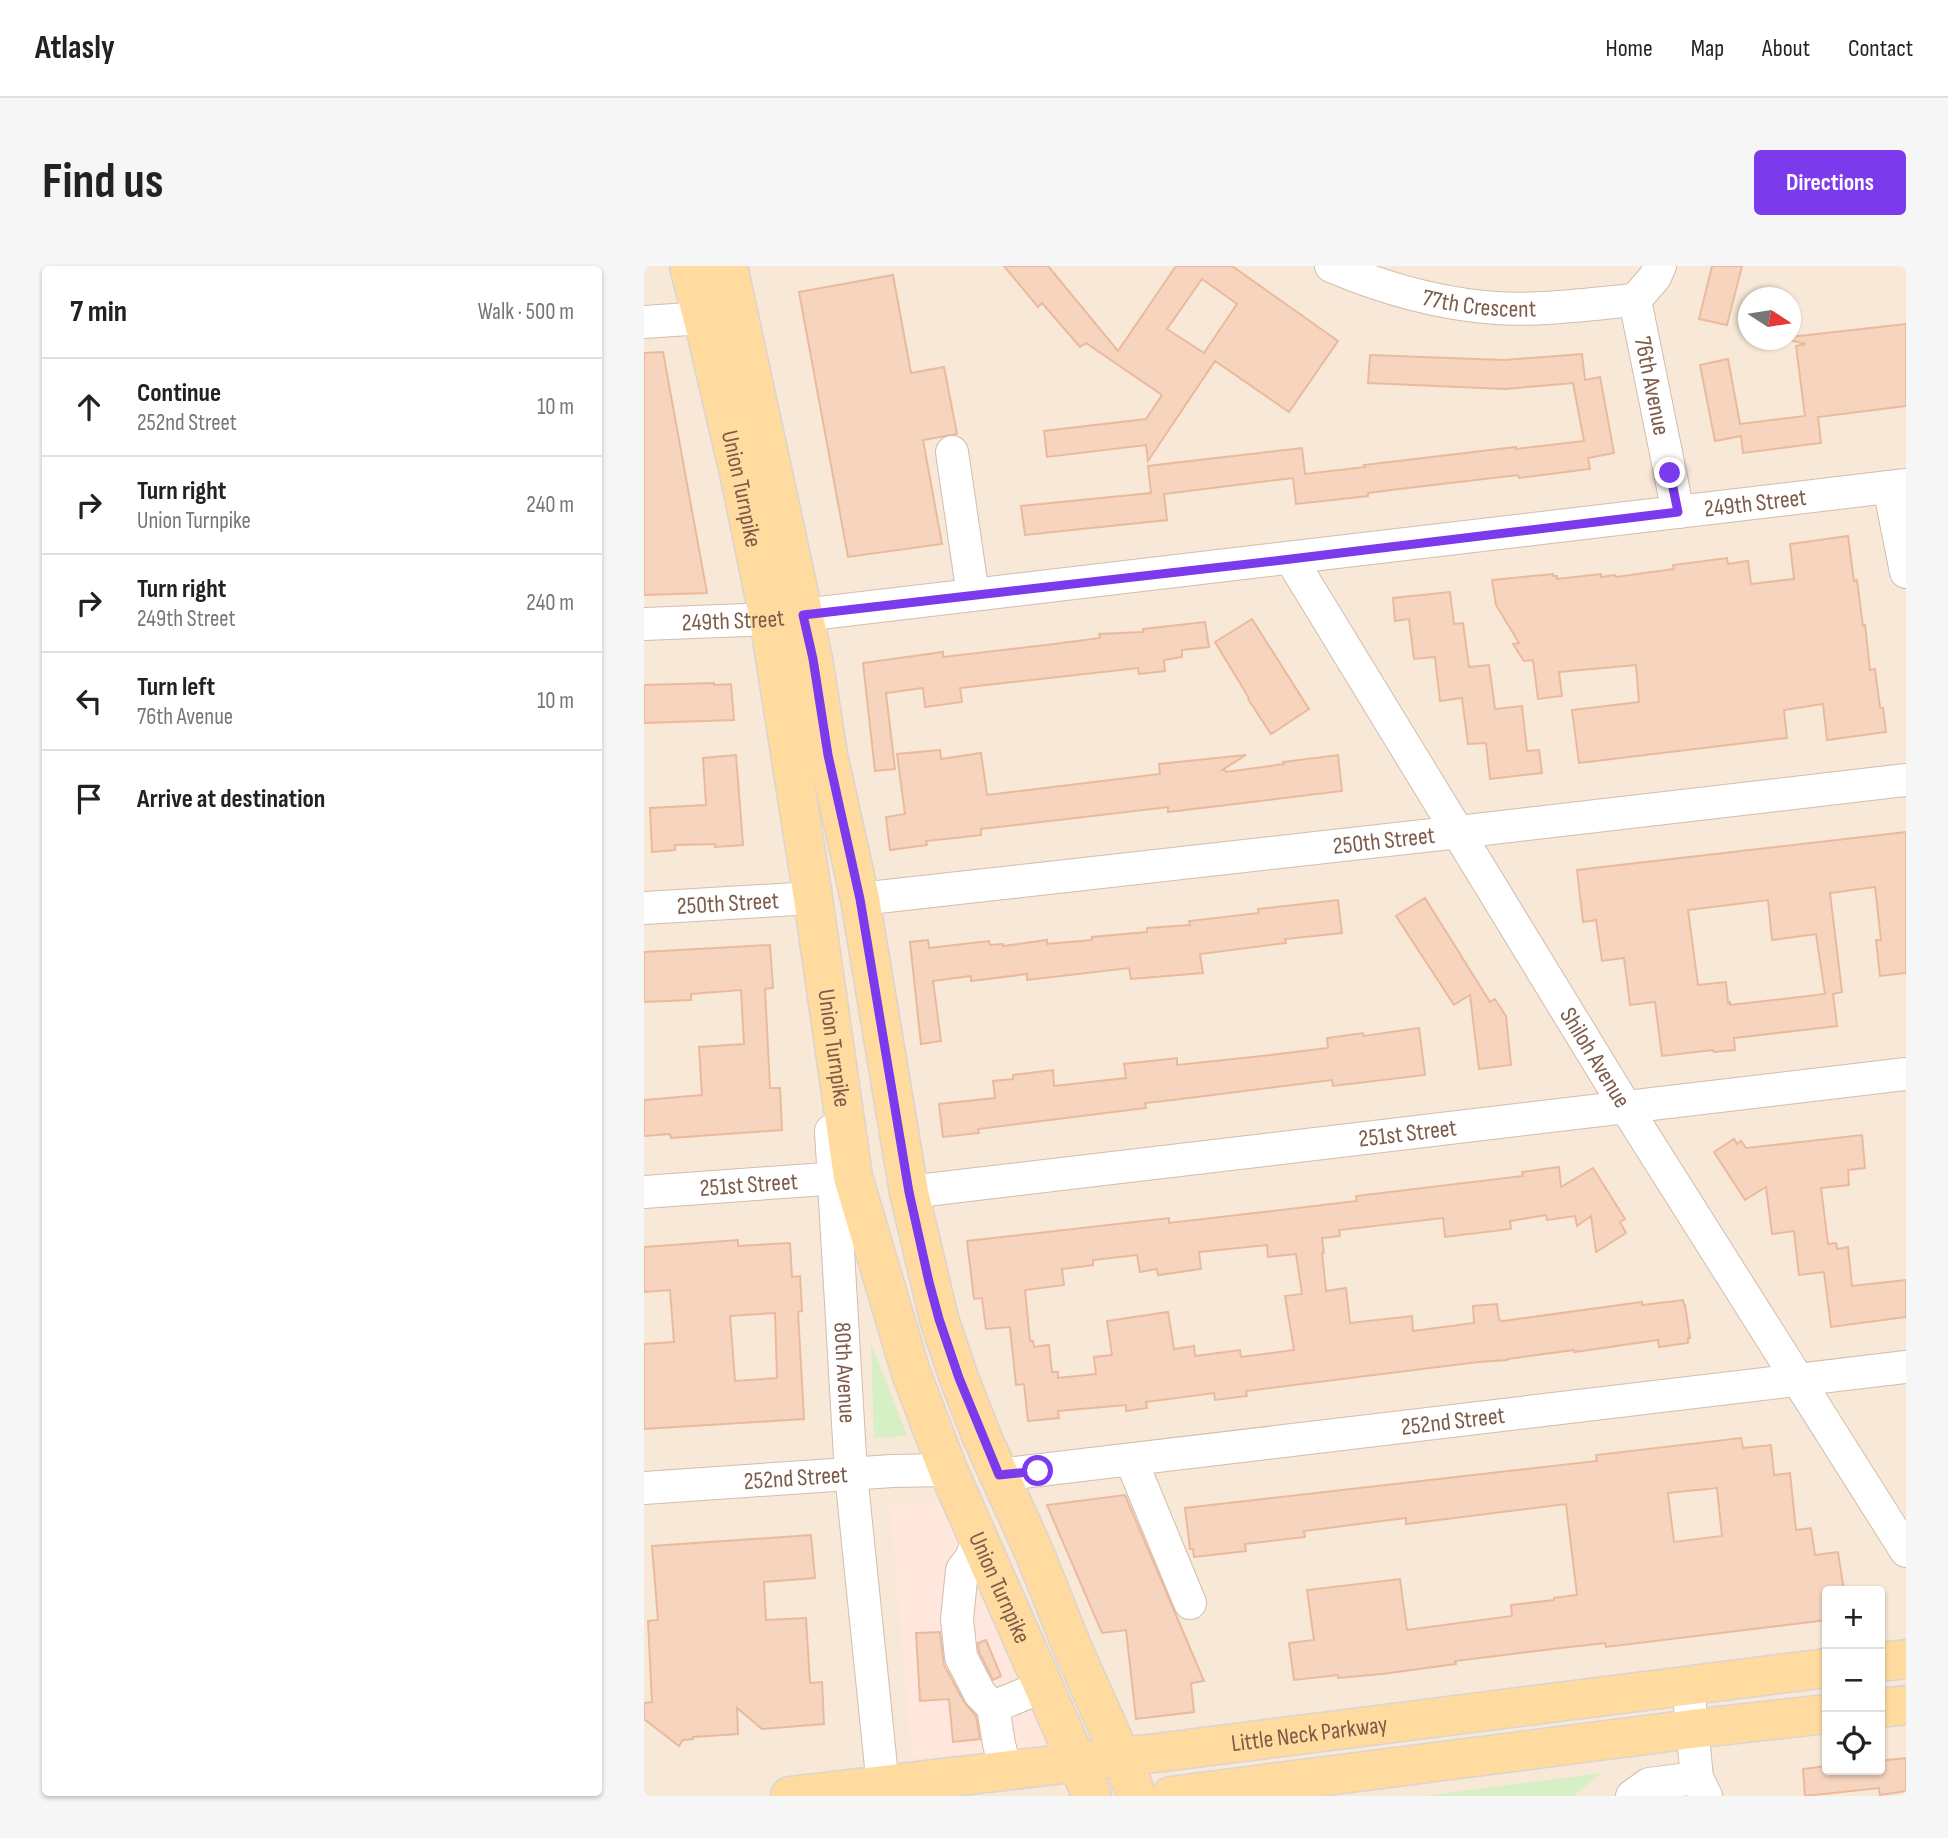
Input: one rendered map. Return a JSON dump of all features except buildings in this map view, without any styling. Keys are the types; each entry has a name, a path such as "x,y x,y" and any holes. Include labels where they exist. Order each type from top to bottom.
{"main road":[{"name":"Union Turnpike","path":"689,266 740,477 786,617 813,659 828,755 860,899 909,1192 939,1319 959,1378 999,1475 1137,1796"},
{"name":"Union Turnpike","path":"728,266 786,617 843,1177 911,1373 948,1470 1092,1796"},
{"path":"1885,1661 1906,1659"},
{"name":"Little Neck Parkway","path":"790,1796 884,1791 1006,1771 1822,1669"},
{"path":"1885,1707 1906,1705"},
{"name":"Little Neck Parkway","path":"1171,1796 1270,1790 1692,1729 1822,1715"}],"street":[{"name":"77th Crescent","path":"1331,266 1370,282 1443,302 1497,308 1536,308 1634,300"},
{"name":"76th Avenue","path":"1660,266 1655,277 1634,300 1678,512"},
{"path":"644,322 703,318"},
{"path":"952,452 973,595"},
{"path":"1897,486 1906,572"},
{"name":"249th Street","path":"644,624 786,617 1897,486"},
{"name":"Shiloh Avenue","path":"1291,559 1625,1106 1906,1551"},
{"name":"250th Street","path":"860,899 1906,780"},
{"name":"250th Street","path":"644,908 813,898"},
{"name":"251st Street","path":"909,1192 1906,1074"},
{"name":"251st Street","path":"644,1192 843,1177"},
{"name":"80th Avenue","path":"843,1177 851,1474 884,1791"},
{"name":"252nd Street","path":"999,1475 1906,1367"},
{"path":"1130,1460 1190,1603"},
{"name":"252nd Street","path":"644,1488 892,1471 948,1470"},
{"path":"979,1539 971,1558 962,1570 957,1619 961,1657 980,1694 993,1707 1006,1771"},
{"path":"993,1707 1044,1685"},
{"path":"1632,1796 1649,1784 1701,1787 1688,1685"}],"shaded area":[{"path":"644,266 1906,266 1906,1796 644,1796"},
{"path":"941,1501 1054,1748 912,1758 890,1506"}],"green space":[{"path":"871,1343 907,1436 874,1438"},
{"path":"1602,1773 1573,1796 1424,1796"}],"route":[{"path":"1038,1471 999,1475 959,1378 939,1319 909,1192 860,899 828,755 813,659 803,615 1678,512 1670,473"}]}
